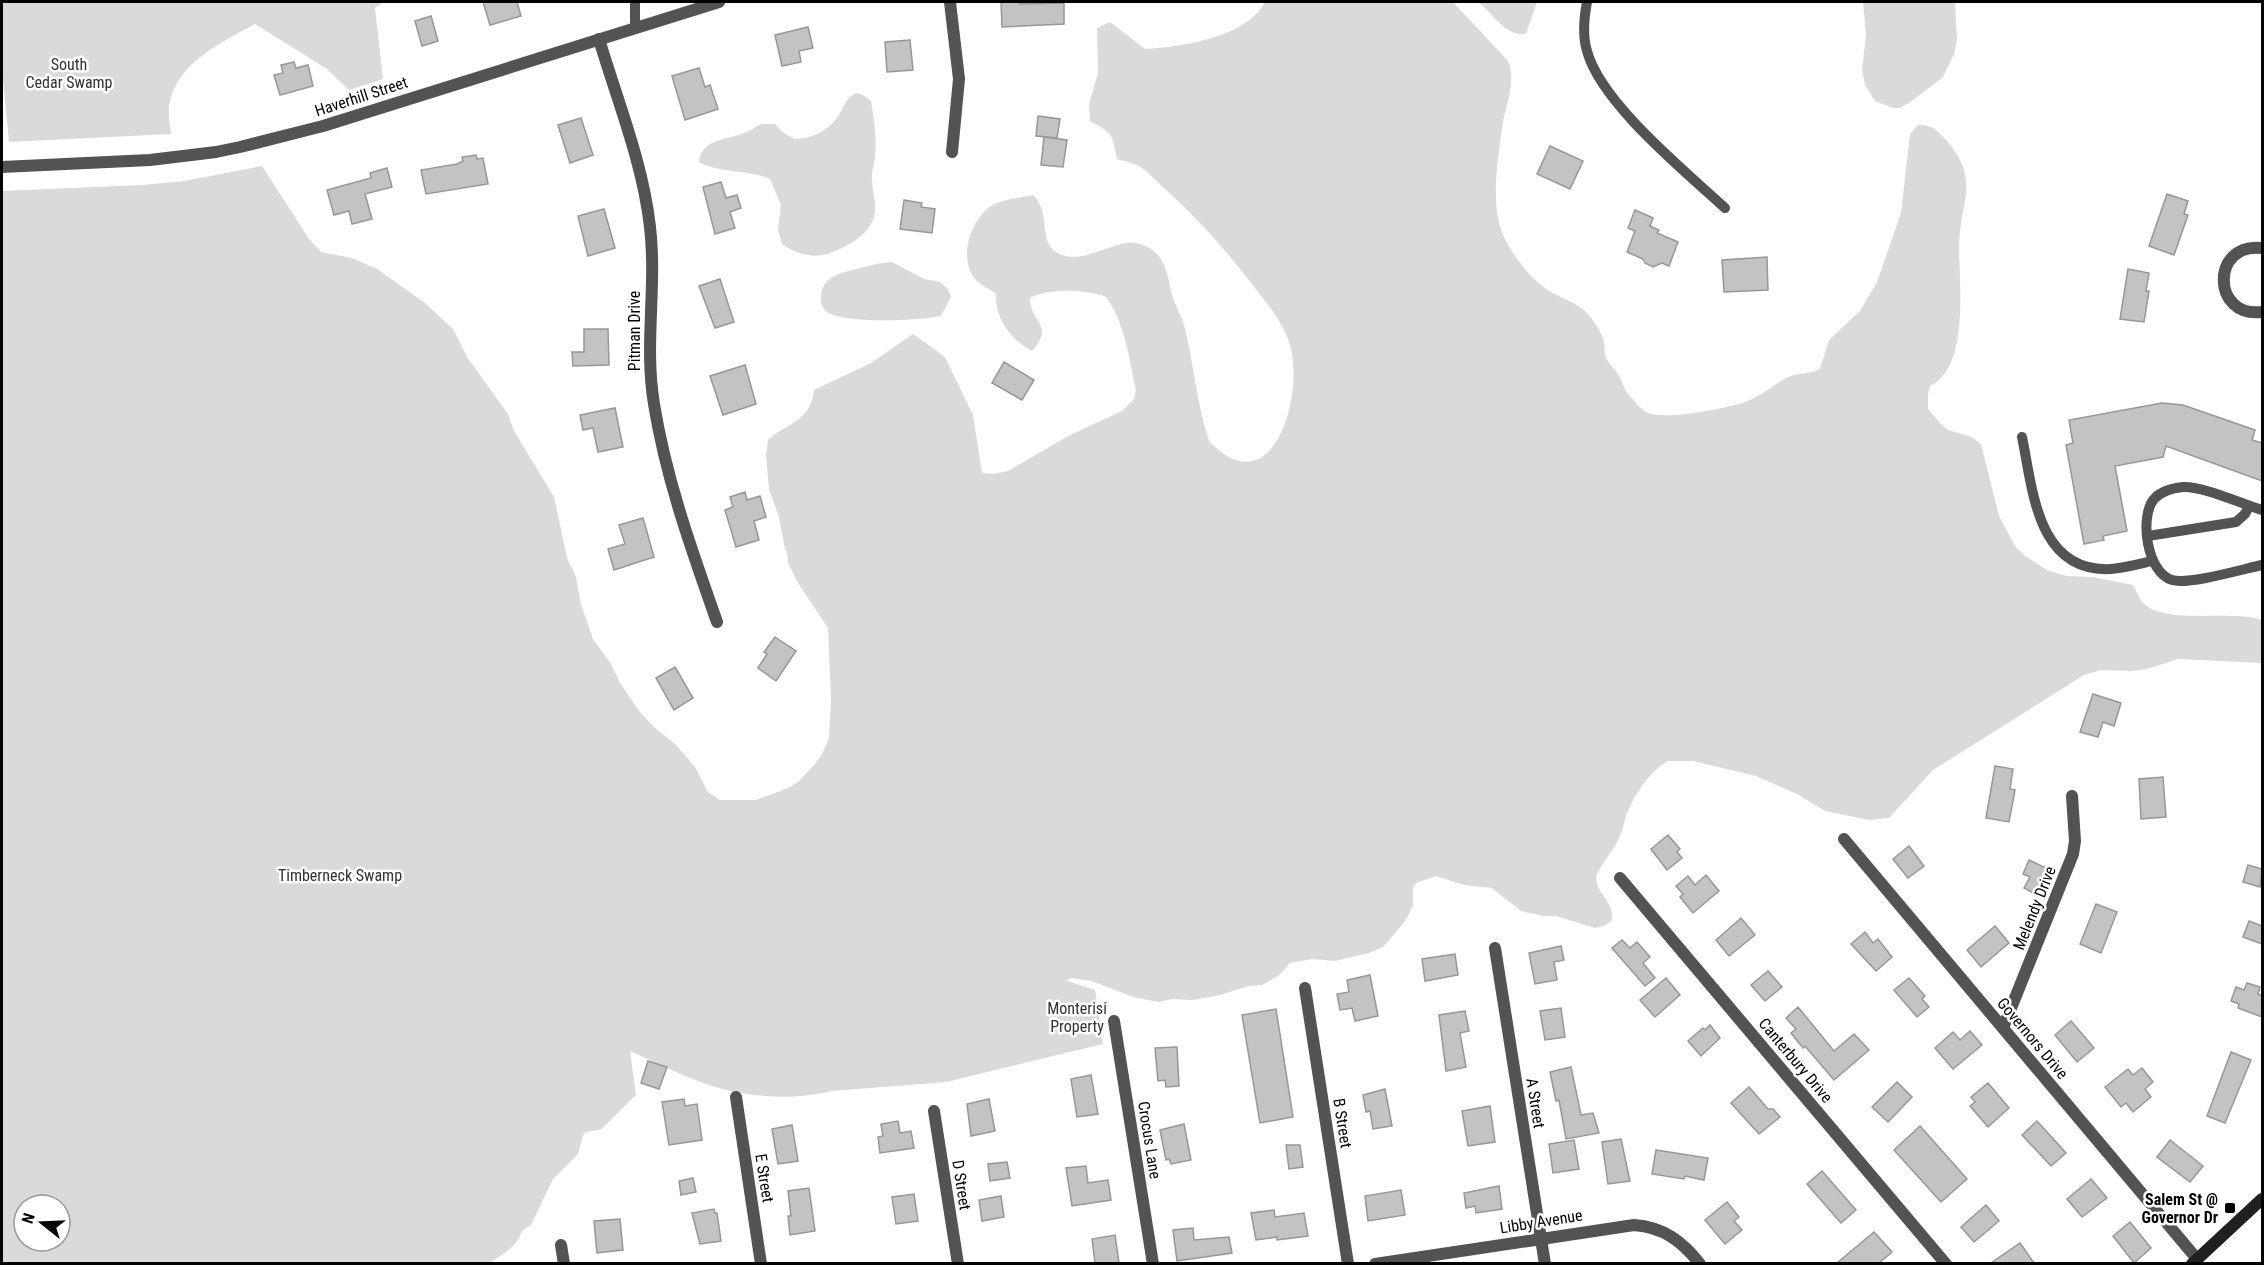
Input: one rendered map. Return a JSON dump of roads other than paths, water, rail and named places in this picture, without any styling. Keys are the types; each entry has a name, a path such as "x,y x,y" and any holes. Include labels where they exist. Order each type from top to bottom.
{"main road":[{"path":"2195,1261 2262,1199"}],"street":[{"name":"Haverhill Street","path":"2,167 150,160 240,147 323,126 720,2"},
{"path":"950,2 958,80 952,152"},
{"name":"Pitman Drive","path":"599,39 639,171 649,217 651,376 661,442 691,547 717,622"},
{"path":"2262,248 2243,250 2233,257 2226,268 2223,280 2229,298 2238,307 2249,312 2262,312"},
{"name":"Melendy Drive","path":"2003,1028 2073,854 2075,842 2073,796"},
{"name":"Governors Drive","path":"1844,839 2195,1261"},
{"name":"Canterbury Drive","path":"1620,878 1946,1263"},
{"name":"A Street","path":"1495,948 1545,1263"},
{"name":"B Street","path":"1305,988 1348,1263"},
{"name":"Crocus Lane","path":"1114,1021 1153,1263"},
{"name":"E Street","path":"735,1097 761,1263"},
{"name":"D Street","path":"934,1111 958,1263"},
{"name":"Libby Avenue","path":"1375,1263 1618,1226 1641,1225 1664,1232 1677,1239 1700,1263"},
{"path":"561,1245 564,1263"}],"lane":[{"path":"635,2 635,27"},
{"path":"1587,2 1584,33 1587,51 1604,87 1659,146 1725,208"},
{"path":"2022,437 2041,523 2052,543 2060,551 2078,563 2099,569 2122,568 2152,561"},
{"path":"2262,510 2191,487 2166,490 2149,508 2148,536 2152,561 2157,570 2163,576 2181,581 2262,565"},
{"path":"2148,536 2236,522 2243,517 2249,506"}],"place":[{"name":"Salem St @ Governor Dr","path":"2230,1208"}],"park label":[{"name":"South Cedar Swamp","path":"69,73"},
{"name":"Timberneck Swamp","path":"340,875"},
{"name":"Monterisi Property","path":"1077,1017"}]}
